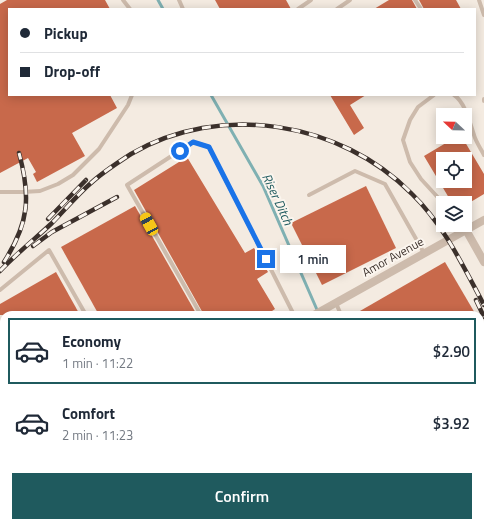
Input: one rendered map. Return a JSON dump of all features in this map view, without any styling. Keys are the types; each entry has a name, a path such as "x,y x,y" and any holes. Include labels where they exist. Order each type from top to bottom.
{"street":[{"name":"Amor Avenue","path":"472,226 484,220"},
{"name":"Amor Avenue","path":"321,311 461,232"},
{"path":"464,232 484,262"}],"lane":[{"path":"122,0 129,8"},
{"path":"299,8 311,0"},
{"path":"338,8 350,0"},
{"path":"479,0 484,15"},
{"path":"0,192 40,191 58,184 73,175 99,149 128,105 132,96"},
{"path":"433,96 418,107 410,120 404,140 410,162 421,179 437,196"},
{"path":"456,96 465,109 472,126 474,136 484,155"},
{"path":"199,311 127,186 193,142 209,147 292,311"},
{"path":"310,195 355,171 385,184 424,253"},
{"path":"0,290 49,250 84,311"},
{"path":"336,303 339,311"}],"building":[{"path":"7,0 105,0 109,8 8,8 8,96 111,96 117,108 72,133 85,156 37,182 33,174 36,172 28,158 0,173 0,4"},
{"path":"215,0 286,0 290,8 219,8"},
{"path":"389,0 412,0 416,8 376,8"},
{"path":"419,0 456,0 460,8 423,8"},
{"path":"331,96 364,96 350,105 364,128 354,135"},
{"path":"444,144 466,144 471,152 436,152 436,176 424,156"},
{"path":"472,154 484,174 484,194 472,201 472,196 448,196 443,188 472,188"},
{"path":"187,157 245,253 254,248 268,272 257,279 275,309 272,311 202,311 134,190"},
{"path":"366,186 396,248 322,285 291,223"},
{"path":"135,206 195,311 97,311 61,247"},
{"path":"445,262 474,311 360,311"},
{"path":"56,272 78,311 0,311 0,304"}],"waterway":[{"name":"Riser Ditch","path":"158,0 162,8"},
{"name":"Riser Ditch","path":"212,96 263,186 318,311"}],"railway":[{"path":"0,271 52,223 91,183 105,171 131,154 166,138 202,128 240,125 278,127 315,136 350,150 383,169 412,194 434,219 443,232 484,305"},
{"path":"4,262 19,235 25,209 25,183 19,153"},
{"path":"48,219 86,180"},
{"path":"33,246 52,232 117,197"},
{"path":"476,300 481,311"}],"route":[{"path":"180,151 193,142 209,147 266,259"}]}
